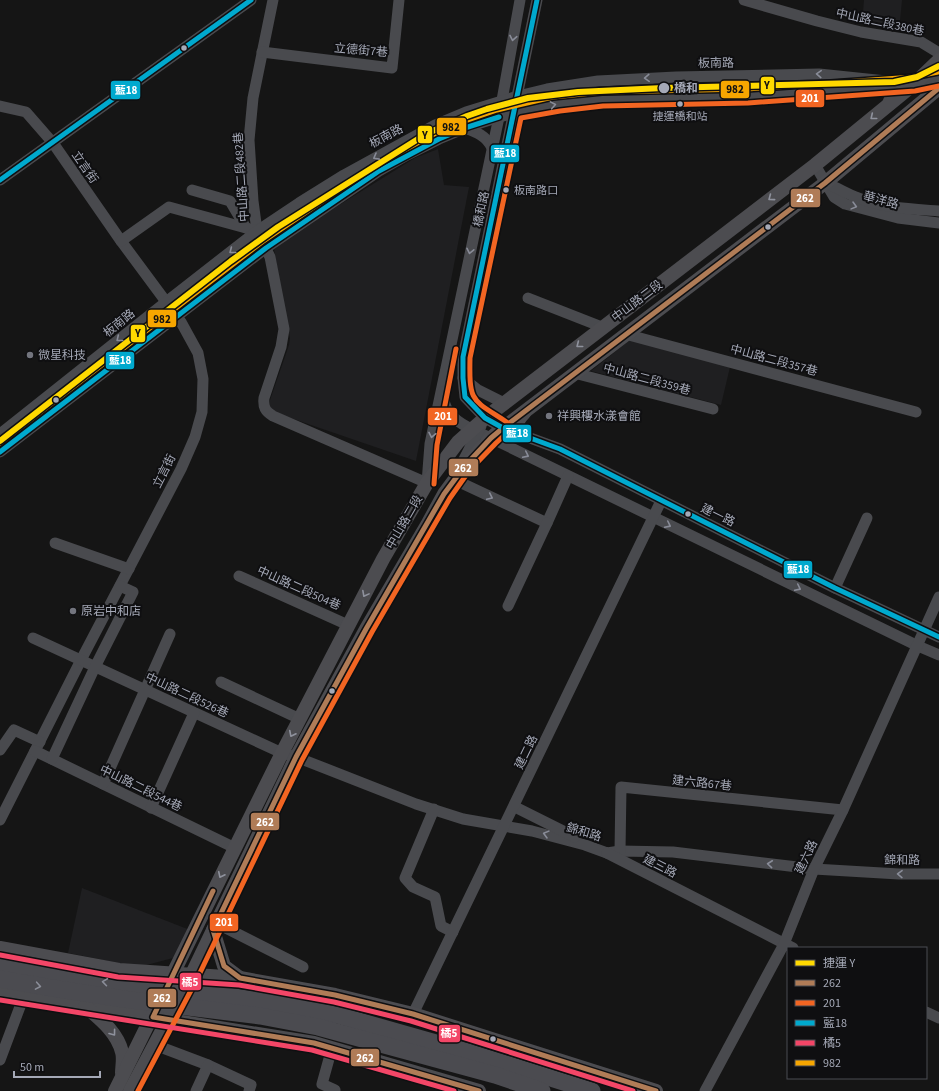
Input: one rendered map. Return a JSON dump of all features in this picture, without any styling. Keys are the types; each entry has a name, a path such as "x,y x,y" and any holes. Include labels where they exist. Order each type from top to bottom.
{"highway":[{"path":"0,966 126,985 229,996 283,1004 341,1016 471,1053 592,1091"},
{"path":"0,979 123,999 260,1016 311,1026 473,1069 542,1091"}],"main road":[{"name":"中山路二段","path":"115,1091 282,753 348,625 383,559 427,483 458,442 474,431 485,418 504,403 815,165 914,84 939,60"},
{"path":"880,86 891,93 892,96 889,104"},
{"name":"中山路二段","path":"130,1091 191,976 296,758 366,629 444,494 464,467 491,438 503,428 825,183 939,88"},
{"path":"518,434 516,427 525,411"},
{"path":"215,926 224,966 240,978"},
{"path":"0,948 119,970 191,976 240,978 335,995 413,1014 656,1091"},
{"path":"119,970 163,996"},
{"path":"0,992 314,1043 470,1090"},
{"path":"108,1010 163,996 262,1008 322,1020 472,1060 570,1091"},
{"path":"85,1006 104,1022 116,1038 122,1053 122,1078"}],"street":[{"path":"0,180 251,0"},
{"name":"中山路二段482巷","path":"273,0 252,98 249,140 253,201 257,231 270,258 284,329 281,347 263,404 265,410 273,416 427,483"},
{"name":"立德街7巷","path":"262,52 392,68 399,0"},
{"name":"橋和路","path":"427,483 430,444 499,117 520,0"},
{"name":"橋和路","path":"485,418 465,397 463,357 537,0"},
{"name":"中山路二段380巷","path":"744,0 860,32 921,42 939,53"},
{"name":"板南路","path":"0,434 257,231 344,175 394,146 435,125 466,112 501,100 548,89 592,82 676,77 819,74 914,84"},
{"name":"板南路","path":"0,452 266,248 379,171 407,154 465,128 515,112 555,104 603,99 747,96 914,84 939,79"},
{"name":"立言街","path":"0,106 26,112 53,143 121,241 186,330 198,353 203,379 202,412 195,437 181,469 81,660 0,820"},
{"path":"465,128 474,131 485,138 492,148"},
{"name":"華洋路","path":"815,165 834,197 845,204 898,218 939,223"},
{"name":"華洋路","path":"825,183 857,198 894,207 939,211"},
{"path":"192,190 230,201 246,228"},
{"path":"121,241 170,208 257,231"},
{"path":"528,298 602,327"},
{"name":"中山路二段357巷","path":"625,334 916,412"},
{"name":"橋和路","path":"445,369 443,395 446,409 450,415 474,431"},
{"name":"中山路二段359巷","path":"574,373 713,410"},
{"path":"463,378 478,390 504,403"},
{"name":"建一路","path":"485,418 503,428 560,449 835,588 939,637"},
{"path":"547,522 455,480 474,431 939,655"},
{"path":"508,606 568,476"},
{"name":"建二路","path":"413,1014 504,825 515,807 662,501"},
{"path":"835,588 867,518"},
{"path":"55,543 128,569"},
{"name":"中山路二段504巷","path":"240,576 348,625"},
{"path":"52,759 95,667 133,592 120,586"},
{"name":"建六路","path":"789,946 814,869 843,810 939,597"},
{"path":"103,784 170,634"},
{"name":"中山路二段526巷","path":"33,638 282,753"},
{"path":"221,682 300,719"},
{"path":"151,808 194,712"},
{"name":"中山路二段544巷","path":"0,750 14,730 52,759 235,848"},
{"name":"錦和路","path":"282,753 416,804 463,819 504,825 558,838 607,853 620,851 673,852 814,869 899,874 939,874"},
{"name":"建六路67巷","path":"620,851 621,788 843,810"},
{"name":"建三路","path":"515,807 789,946"},
{"path":"434,809 405,878 413,887 435,897 441,926 453,932"},
{"path":"215,926 303,967"},
{"name":"建六路","path":"705,1091 787,949"},
{"path":"0,1060 24,996"},
{"path":"927,1012 938,1017"},
{"path":"155,1045 208,1065 251,1085 249,1091"},
{"path":"332,1048 322,1084 335,1090 334,1091"},
{"path":"196,1091 208,1065"}],"shaded area":[{"path":"864,0 902,0 899,31 862,24"},
{"path":"438,149 444,185 469,187 416,461 279,414 271,408 269,404 270,400 290,338 274,249 336,207 415,158"},
{"path":"630,340 730,367 721,405 591,371"},
{"path":"82,888 190,930 173,958 139,967 68,953"}],"metro line":[{"name":"Y","path":"0,441 231,261 278,227 426,134 467,116 528,98 578,92 663,88 894,82 917,77 939,66"}],"transit line":[{"name":"藍18","path":"0,180 251,0"},
{"name":"藍18","path":"537,0 463,357 465,397 485,418 503,428 560,449 835,588 939,637"},
{"name":"982","path":"0,443 262,242 376,165 436,133 465,121 497,110 553,97 602,92 747,89 913,77 938,72"},
{"name":"201","path":"138,1091 197,979 302,760 372,632 450,498 469,471 509,431 510,427 508,423 475,399 470,384 470,358 521,118 560,111 603,106 748,103 915,91 939,86"},
{"name":"262","path":"656,1091 413,1014 335,995 240,978 224,966 213,930 296,757 366,629 444,494 464,467 491,438 503,428 825,183 939,88"},
{"name":"藍18","path":"0,452 266,248 379,171 439,139 468,127 499,117"},
{"name":"201","path":"434,484 437,445 456,349"},
{"name":"262","path":"213,891 153,1017 314,1043 479,1091"},
{"name":"橘5","path":"0,955 118,977 239,985 334,1002 411,1021 633,1091"},
{"name":"橘5","path":"0,1000 312,1050 454,1091"}],"place":[{"name":"橋和","path":"664,88"},
{"name":"捷運橋和站","path":"680,104"},
{"name":"板南路口","path":"506,190"},
{"name":"微星科技","path":"30,355"},
{"name":"祥興樓水漾會館","path":"549,416"},
{"name":"原岩中和店","path":"73,611"}]}
